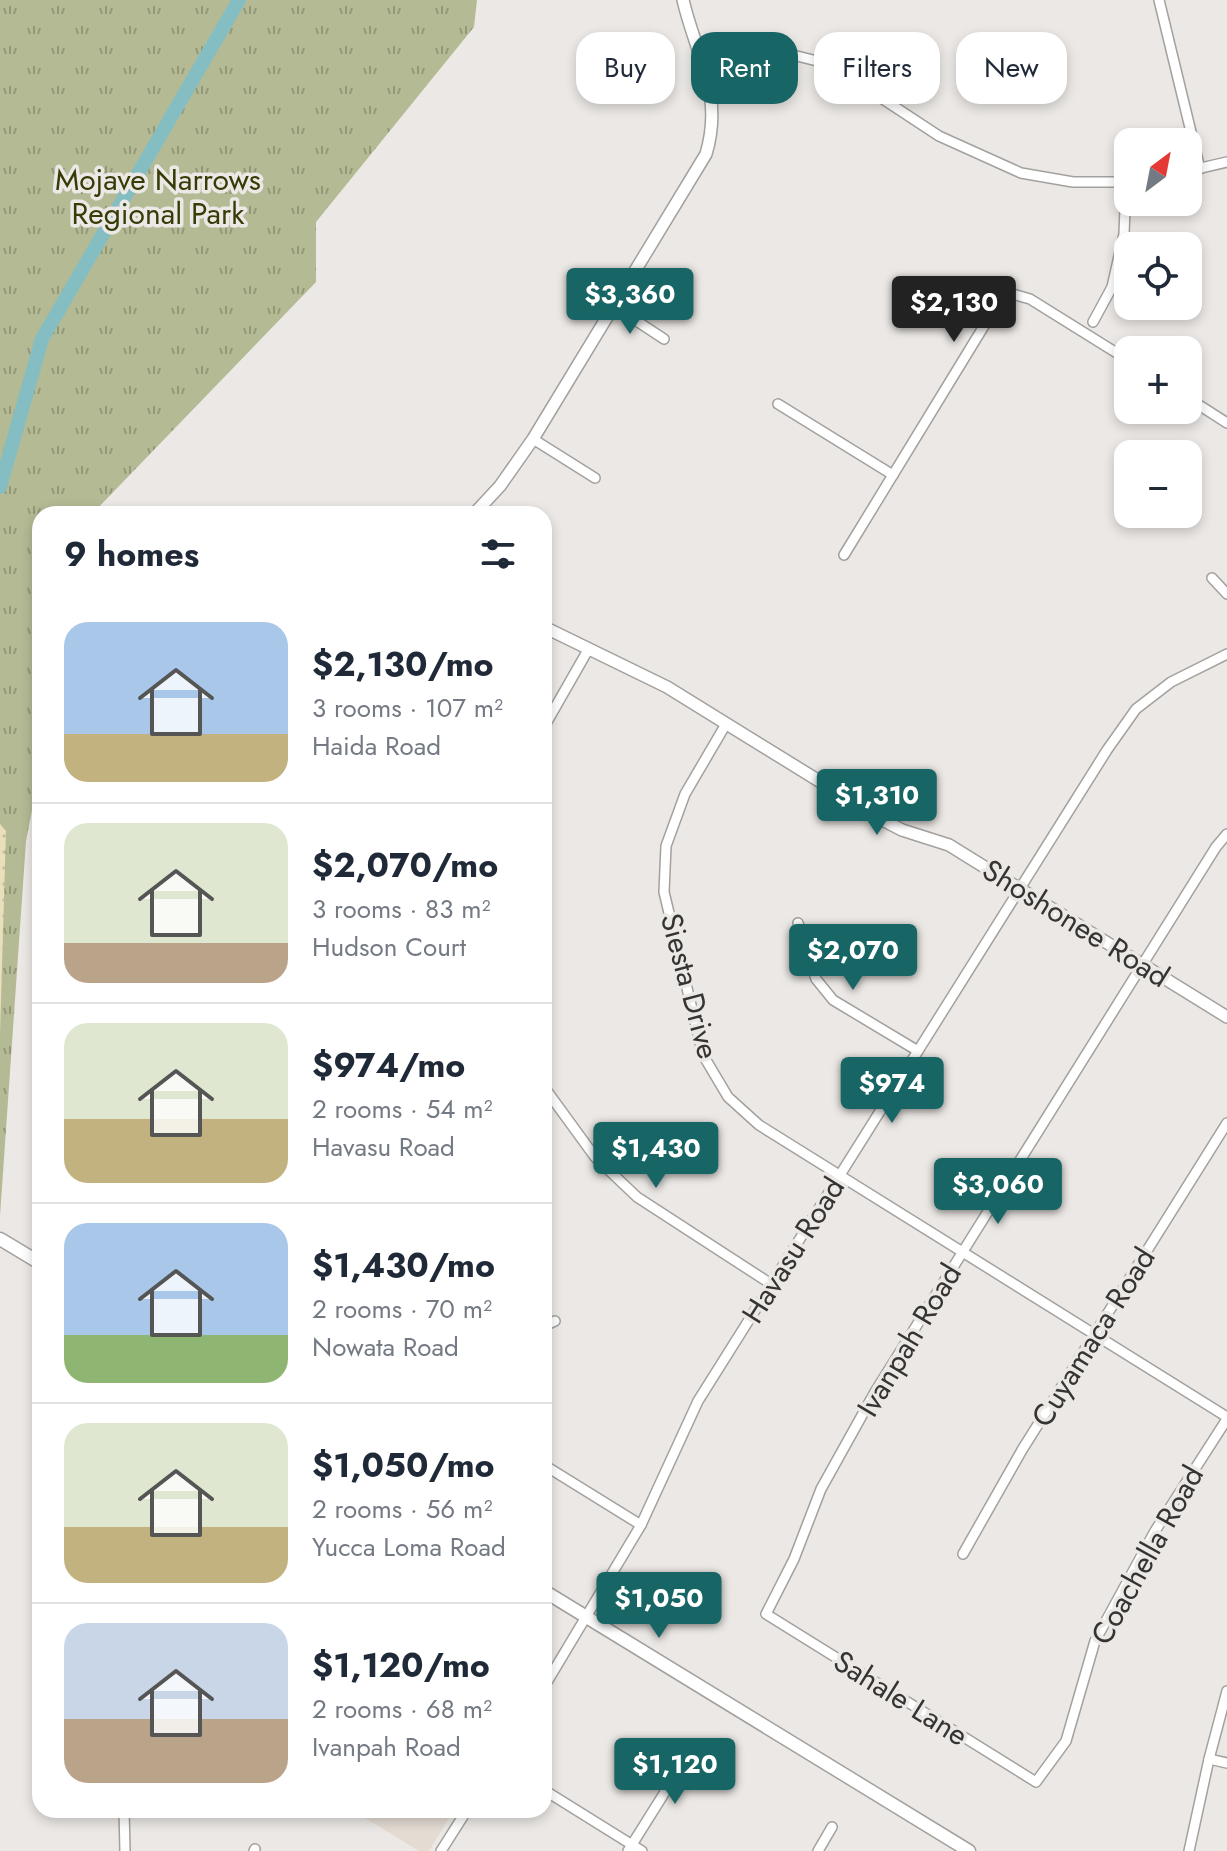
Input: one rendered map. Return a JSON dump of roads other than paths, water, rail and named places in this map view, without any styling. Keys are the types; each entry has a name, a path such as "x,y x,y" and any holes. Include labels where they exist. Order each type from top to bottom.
{"main road":[{"path":"0,1239 32,1258"},
{"path":"552,1596 969,1851"}],"street":[{"path":"683,0 693,32"},
{"path":"1159,0 1190,128"},
{"path":"798,56 821,62 939,136 1021,173 1073,182 1114,183"},
{"path":"481,506 500,486 533,439 706,154 712,135 712,104"},
{"path":"1202,168 1227,162"},
{"path":"1093,322 1112,287 1125,216"},
{"path":"844,555 998,303 1009,293 1030,299 1114,351"},
{"path":"614,306 664,339"},
{"path":"778,404 893,475"},
{"path":"1202,407 1227,423"},
{"path":"533,439 595,478"},
{"path":"1212,578 1227,594"},
{"name":"Shoshonee Road","path":"552,631 667,687 879,818 902,830 949,845 1227,1017"},
{"path":"552,713 588,650"},
{"name":"Havasu Road","path":"552,1674 641,1525 698,1401 1107,750 1136,709 1171,682 1227,654"},
{"name":"Siesta Drive","path":"726,724 685,794 666,846 664,892 703,1055 728,1097 759,1125 1227,1418"},
{"name":"Ivanpah Road","path":"766,1614 794,1559 821,1489 875,1392 1141,964 1227,834"},
{"path":"798,923 816,979 833,1000 918,1051"},
{"path":"552,1098 595,1157 637,1197 771,1284"},
{"name":"Cuyamaca Road","path":"963,1554 1022,1450 1227,1123"},
{"name":"Coachella Road","path":"1036,1782 1066,1741 1095,1641 1155,1531 1227,1418"},
{"path":"552,1470 641,1525"},
{"name":"Sahale Lane","path":"766,1614 1036,1782"},
{"path":"1189,1851 1227,1691"},
{"path":"630,1848 695,1744"},
{"path":"1209,1759 1227,1763"},
{"path":"552,1795 630,1848 642,1851"},
{"path":"124,1818 125,1851"},
{"path":"441,1851 462,1818"},
{"path":"818,1851 832,1827"}],"waterway":[{"path":"0,487 42,339 239,0"}],"park label":[{"name":"Mojave Narrows Regional Park","path":"158,196"}]}
